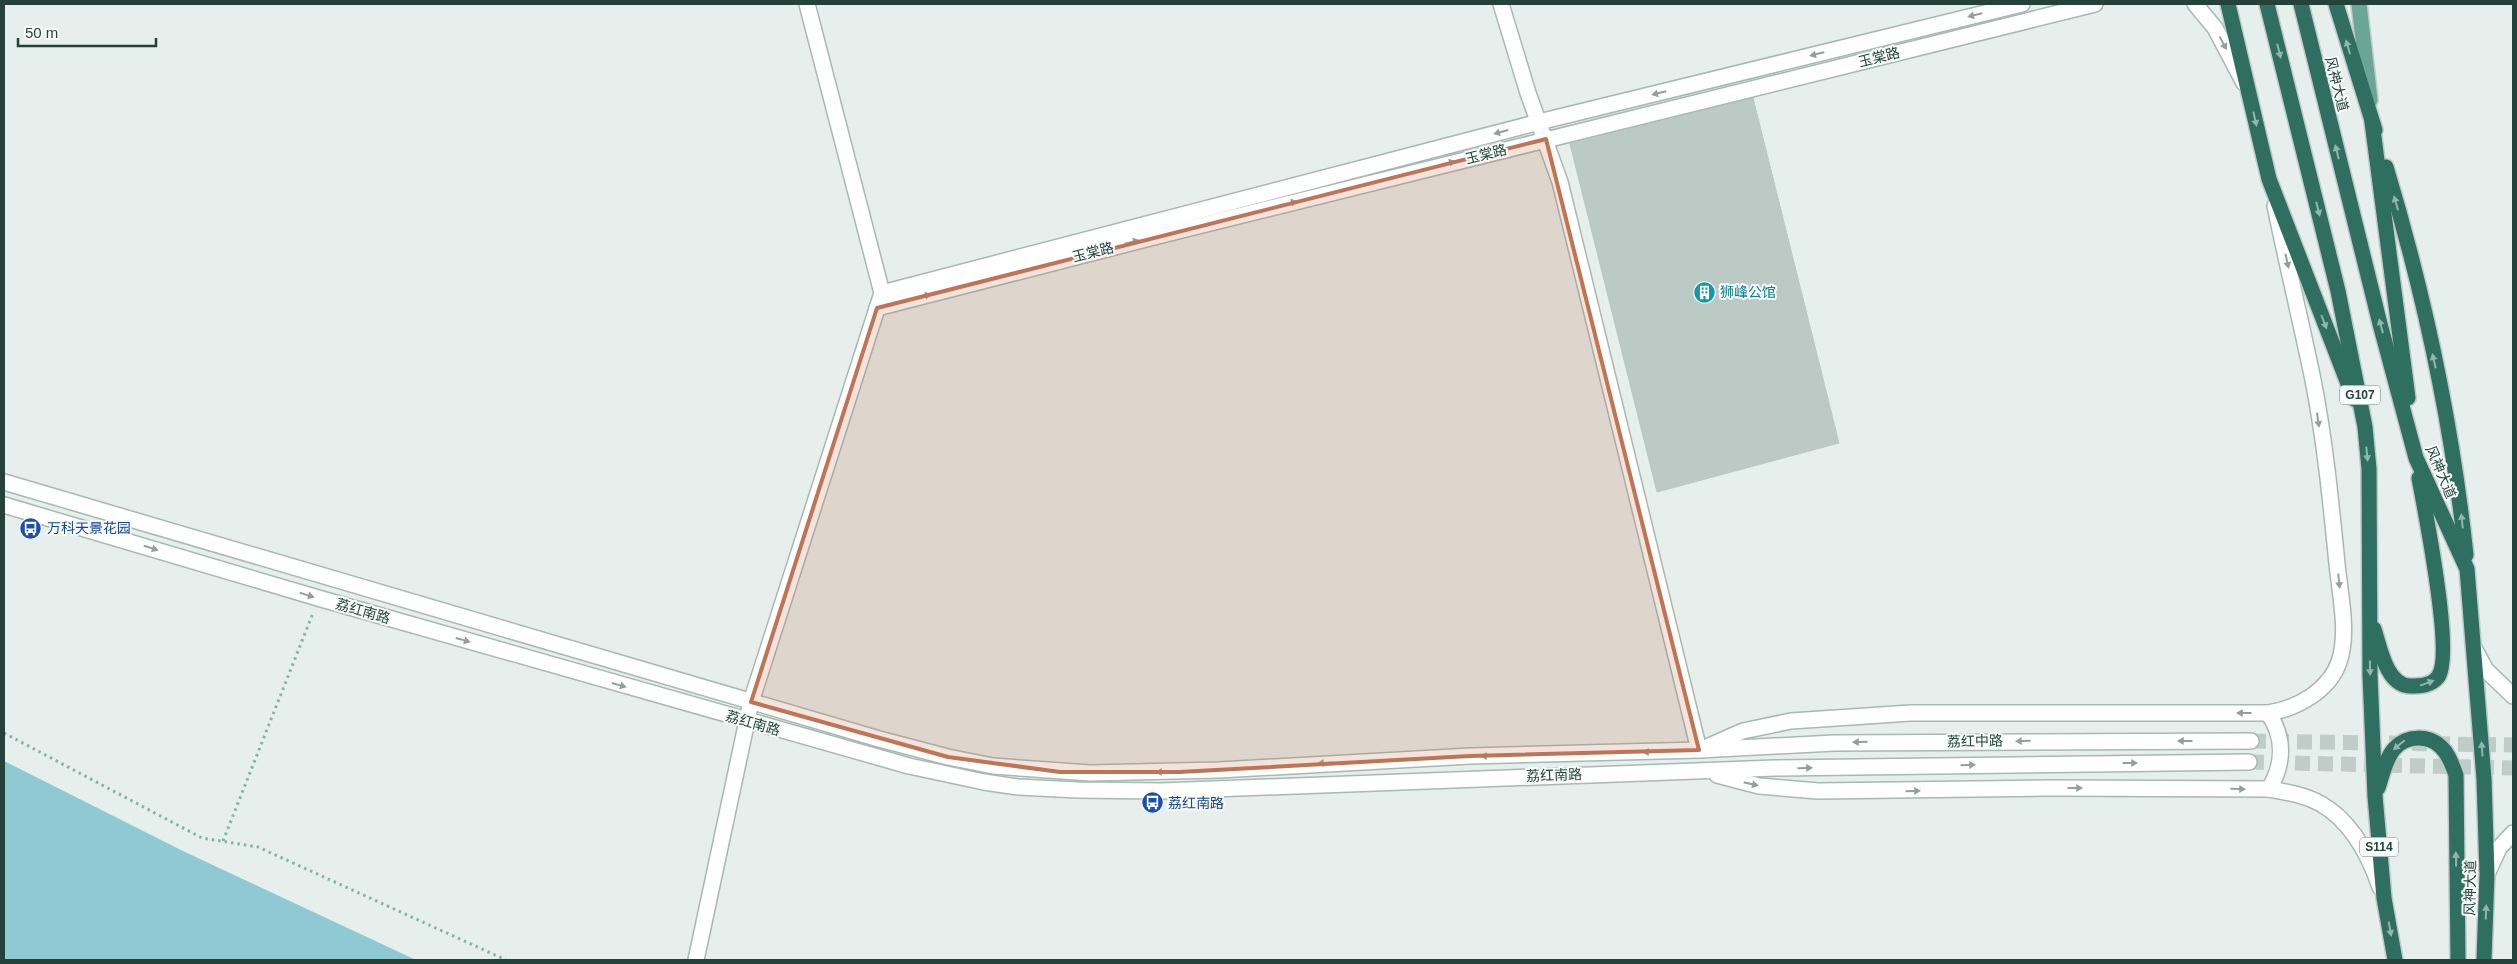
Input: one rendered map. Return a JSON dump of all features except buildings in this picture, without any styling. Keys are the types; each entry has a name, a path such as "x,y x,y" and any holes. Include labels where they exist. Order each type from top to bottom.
{"highway":[{"path":"2228,4 2269,179 2365,426"},
{"name":"G107","path":"2267,4 2338,291 2365,426 2369,486 2370,618 2375,796"},
{"name":"风神大道","path":"2301,4 2380,324 2416,458 2467,569 2484,780 2487,874 2484,960"},
{"path":"2336,4 2404,228 2438,378 2461,507 2467,569"},
{"path":"2370,618 2389,672 2396,681 2406,686 2421,686 2432,682 2439,676 2443,662 2440,612 2416,458 2372,122"},
{"path":"2375,796 2394,748 2407,739 2431,740 2441,747 2450,760 2456,775 2458,960"},
{"name":"S114","path":"2375,796 2384,898"},
{"path":"2384,898 2395,960"}],"main road":[{"path":"2359,4 2372,122"}],"street":[{"path":"696,960 751,702 882,293 808,4"},
{"path":"1501,4 1516,58 1560,182 1699,750 1743,731 1791,721 1920,713 2268,712 2293,708 2313,695 2331,677 2339,664 2343,646 2342,612 2332,515 2313,382 2269,179"},
{"name":"玉棠路","path":"882,293 1539,122 2022,4"},
{"name":"玉棠路","path":"877,308 1546,139 2095,4"},
{"path":"2195,4 2215,28 2250,95"},
{"name":"荔红南路","path":"4,482 751,702 948,757 993,766 1060,772 1187,771 1470,756 1699,750"},
{"name":"荔红南路","path":"4,505 747,722 946,775 984,782 1048,790 1162,791 1704,771"},
{"path":"2474,648 2486,670 2513,696"},
{"path":"2268,712 2278,732 2281,748 2278,774 2269,789"},
{"name":"荔红中路","path":"1699,750 1834,743 2251,741"},
{"name":"荔红中路","path":"1704,771 2068,763 2249,762"},
{"path":"1704,771 1759,786 1818,791 2050,788 2269,789 2298,794 2321,804 2344,822 2371,860 2384,898"},
{"path":"2487,874 2499,848 2513,833"}],"path":[{"path":"223,841 318,598"},
{"path":"4,733 183,830 202,838 258,847 506,960"}],"highlighted area":[{"path":"1546,139 1699,750 1470,756 1179,772 1060,772 948,757 751,702 877,308"}],"water":[{"path":"4,761 185,852 416,960 4,960"}],"tunnel":[{"path":"2251,741 2513,745"},
{"path":"2249,762 2513,768"}],"place":[{"name":"狮峰公馆","path":"1704,292"},
{"name":"万科天景花园","path":"31,528"},
{"name":"荔红南路","path":"1152,803"}]}
